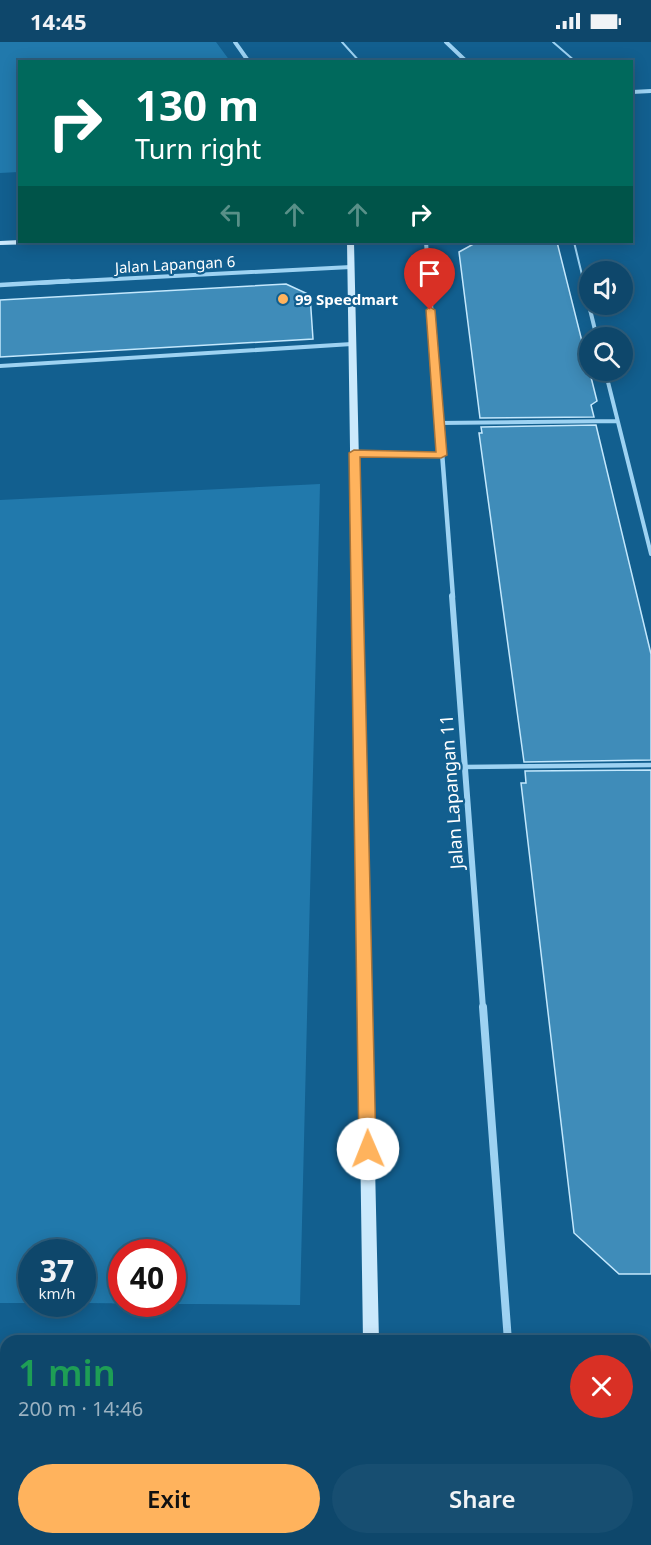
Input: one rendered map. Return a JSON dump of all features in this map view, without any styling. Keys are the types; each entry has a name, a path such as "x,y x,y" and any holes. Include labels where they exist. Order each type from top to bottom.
{"street":[{"path":"235,42 248,60"},
{"path":"446,42 465,60"},
{"path":"633,92 651,91"},
{"path":"0,243 18,243"},
{"path":"350,243 372,1335"},
{"name":"Jalan Lapangan 11","path":"426,243 508,1335"},
{"name":"Jalan Lapangan 6","path":"0,285 351,267"},
{"path":"354,453 441,455"}],"lane":[{"path":"342,42 358,60"},
{"path":"553,42 574,60"},
{"path":"574,243 594,327"},
{"path":"0,366 352,345"},
{"path":"608,381 651,554"},
{"path":"439,423 617,421"},
{"path":"464,767 651,765"}],"shaded area":[{"path":"0,42 216,42 229,60 18,60 18,172 0,173"},
{"path":"320,484 300,1305 186,1304 186,1239 108,1239 108,1303 96,1303 96,1239 18,1239 18,1303 0,1303 0,500"}],"building":[{"path":"475,243 557,243 579,329 579,381 592,381 597,401 591,405 594,417 480,418 459,252"},
{"path":"286,284 310,295 313,339 0,357 0,300"},
{"path":"596,425 651,654 651,760 524,762 479,433 482,433 481,427"},
{"path":"651,770 651,1274 619,1274 574,1233 521,783 526,783 525,771"}],"place":[{"name":"99 Speedmart","path":"283,299"}],"route":[{"path":"368,1149 354,453 441,455 430,310"}]}
